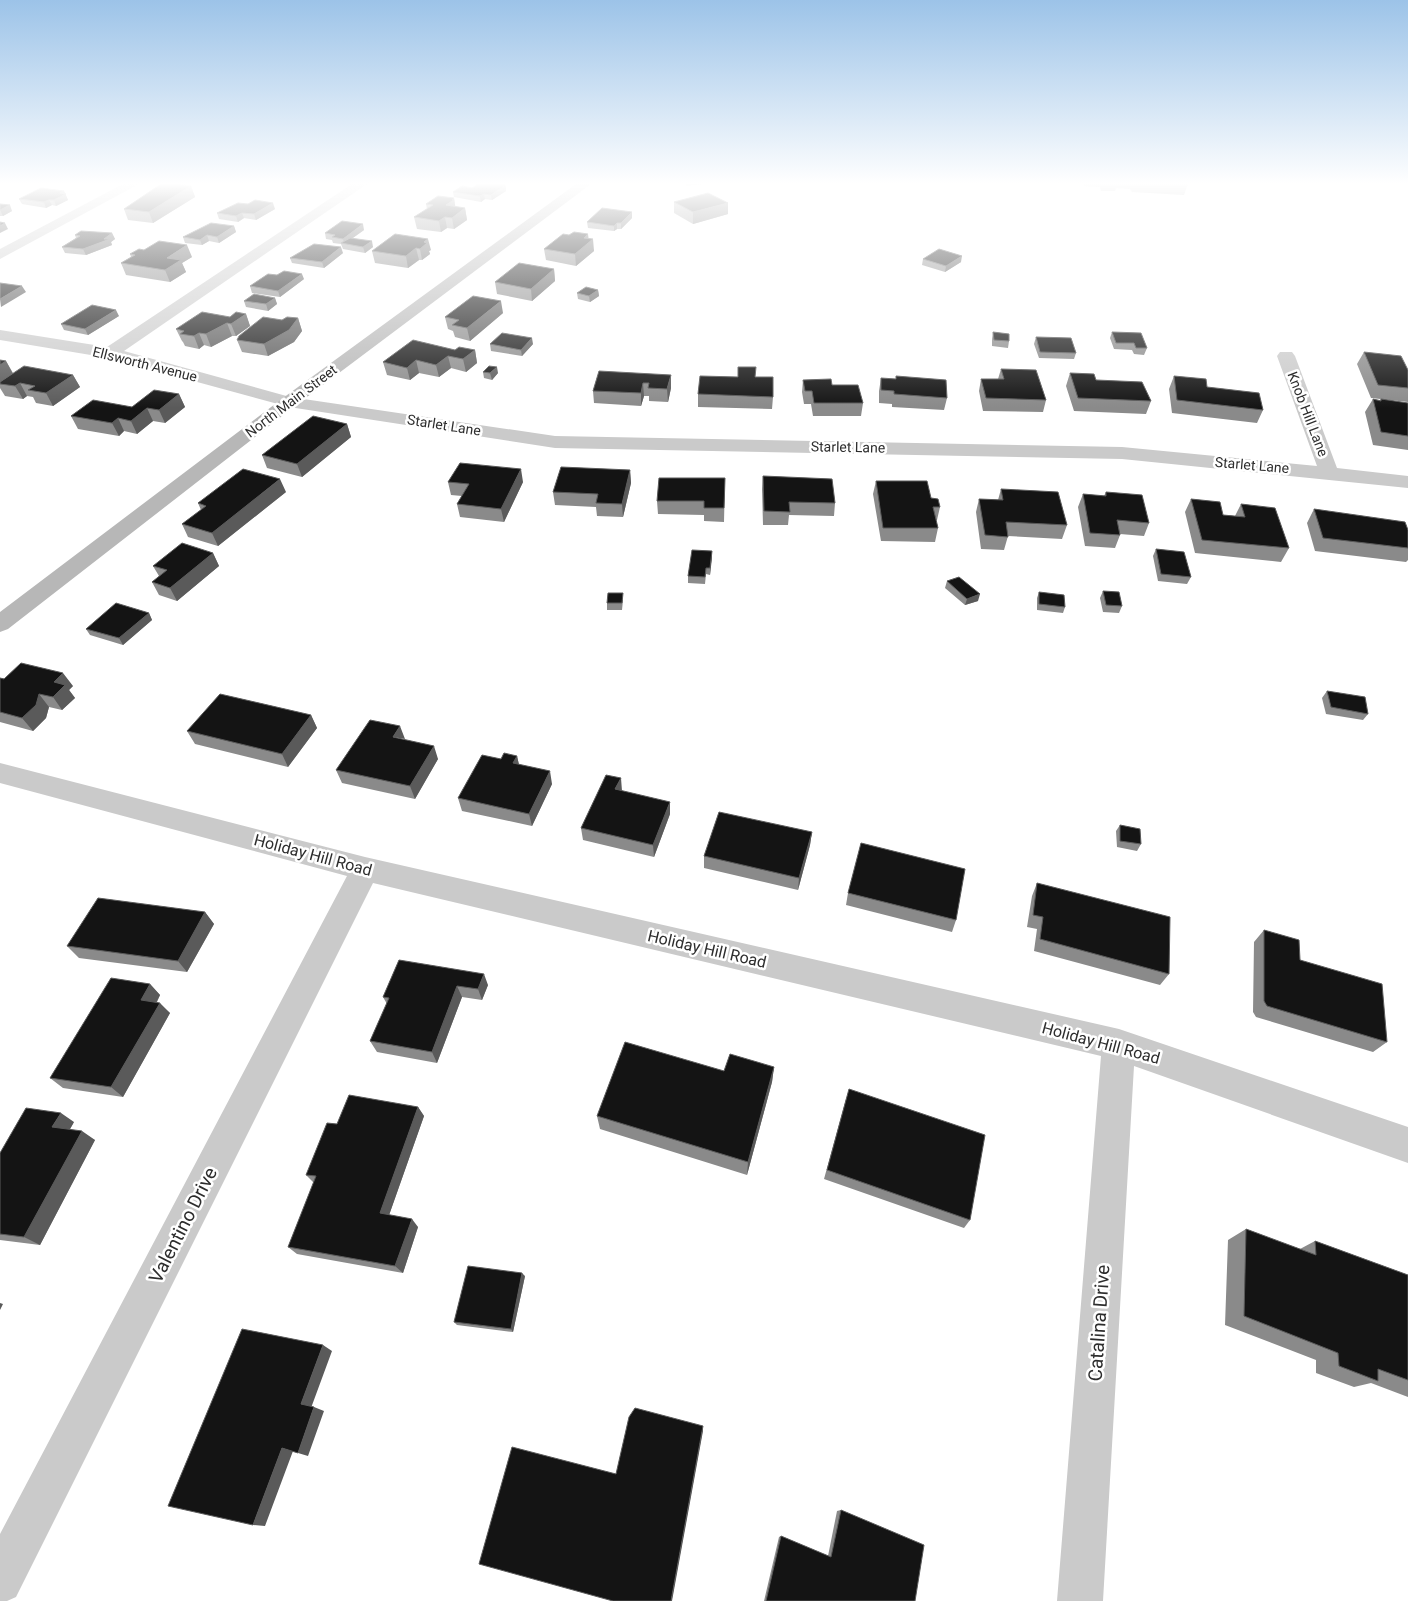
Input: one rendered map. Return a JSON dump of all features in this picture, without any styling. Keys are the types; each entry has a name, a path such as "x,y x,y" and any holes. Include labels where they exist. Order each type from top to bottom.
{"main road":[{"name":"North Main Street","path":"0,624 289,402 484,259"}],"street":[{"path":"110,353 250,259"},
{"name":"Ellsworth Avenue","path":"0,335 110,353 289,402"},
{"name":"Knob Hill Lane","path":"1286,356 1330,473"},
{"name":"Starlet Lane","path":"289,402 555,442 1122,453 1408,482"},
{"name":"Holiday Hill Road","path":"0,773 365,869 1119,1044 1408,1145"},
{"name":"Valentino Drive","path":"0,1581 365,869"},
{"name":"Catalina Drive","path":"1080,1601 1119,1044"}],"building":[{"path":"129,259 181,260 165,270 121,263"},
{"path":"296,259 326,259 322,262"},
{"path":"923,259 958,259 946,266"},
{"path":"519,263 554,269 531,289 495,282"},
{"path":"284,271 302,274 278,291 250,286 268,274 277,275"},
{"path":"0,283 22,286 0,299"},
{"path":"586,287 598,290 589,296 577,293"},
{"path":"254,294 275,298 266,304 244,301"},
{"path":"473,296 501,301 467,328 452,325 459,320 445,317"},
{"path":"92,305 116,310 85,329 61,324"},
{"path":"202,312 230,317 236,312 246,314 231,324 227,323 206,334 199,333 194,336 180,334 184,331 176,329"},
{"path":"263,317 282,320 287,317 298,318 289,330 264,344 237,340 239,336"},
{"path":"993,332 1009,334 1009,341 994,340"},
{"path":"1112,332 1141,333 1147,348 1136,348 1134,343 1116,343"},
{"path":"502,333 532,338 521,350 490,344"},
{"path":"1036,337 1071,338 1076,353 1040,352"},
{"path":"413,340 455,350 459,347 475,350 463,359 448,356 436,365 416,360 407,368 383,362"},
{"path":"1364,352 1401,356 1408,370 1408,388 1378,385"},
{"path":"24,366 73,375 46,393 28,390 35,386 20,383 15,386 0,384 0,382"},
{"path":"489,366 497,367 490,373 483,372"},
{"path":"738,367 756,367 755,377 773,377 773,397 698,394 700,376 738,377"},
{"path":"1001,369 1036,370 1046,400 986,398 981,379 1004,379"},
{"path":"599,371 671,375 667,389 648,388 649,383 643,383 641,393 593,391"},
{"path":"1070,373 1094,374 1096,380 1142,382 1151,401 1078,398"},
{"path":"896,376 946,380 947,398 894,394 894,391 881,390 881,378 896,379"},
{"path":"1174,376 1206,379 1207,387 1259,393 1263,410 1177,400"},
{"path":"831,379 832,385 858,385 863,403 814,403 812,391 805,391 803,380"},
{"path":"154,390 179,394 159,410 147,408 131,421 118,418 112,423 71,416 93,400 132,407"},
{"path":"1373,399 1408,403 1408,436 1381,432"},
{"path":"313,416 347,424 297,464 262,455"},
{"path":"460,463 521,469 501,509 457,504 469,484 448,482"},
{"path":"561,467 630,470 622,504 596,503 598,494 553,492"},
{"path":"243,469 280,479 212,533 182,524 206,506 198,503"},
{"path":"763,476 832,479 835,503 789,502 790,512 764,511"},
{"path":"659,478 725,478 724,508 704,508 704,501 657,501"},
{"path":"876,481 927,481 931,498 938,499 940,507 933,507 938,528 883,528"},
{"path":"1001,489 1058,492 1067,525 1006,522 1008,537 985,535 979,499 1003,500"},
{"path":"1106,492 1142,495 1149,523 1117,520 1120,535 1090,533 1083,494 1106,496"},
{"path":"1191,499 1220,502 1223,515 1245,517 1241,504 1275,508 1289,548 1202,540"},
{"path":"1314,509 1405,522 1408,530 1408,548 1323,538"},
{"path":"182,543 213,553 170,588 152,582 167,570 153,566"},
{"path":"1156,549 1184,552 1191,577 1161,574"},
{"path":"692,550 712,551 710,568 706,568 705,577 688,576"},
{"path":"959,577 980,594 967,599 947,581"},
{"path":"1103,591 1119,592 1122,606 1106,605"},
{"path":"1039,592 1064,595 1065,607 1039,604"},
{"path":"608,593 623,593 622,603 607,603"},
{"path":"116,603 149,613 119,638 86,629"},
{"path":"21,663 63,673 54,682 65,685 53,697 39,694 36,705 22,718 0,712 0,678 4,679"},
{"path":"1327,691 1365,697 1368,714 1331,707"},
{"path":"220,694 311,715 282,754 187,731"},
{"path":"370,720 400,726 393,737 434,746 410,786 336,770"},
{"path":"504,753 517,756 513,763 550,771 529,814 458,798 482,755 501,759"},
{"path":"606,775 621,778 615,789 670,802 653,845 581,828"},
{"path":"719,812 812,832 799,878 704,856"},
{"path":"1120,825 1140,829 1141,844 1120,841"},
{"path":"861,843 965,869 956,920 848,893"},
{"path":"1037,883 1170,917 1169,974 1040,939 1043,917 1033,915"},
{"path":"98,898 205,912 178,961 67,946"},
{"path":"1264,930 1299,940 1300,960 1382,984 1387,1042 1267,1006 1264,1001"},
{"path":"399,960 484,974 478,989 457,986 432,1052 370,1041 389,998 383,997"},
{"path":"111,978 150,984 141,1000 160,1003 111,1087 50,1078"},
{"path":"625,1042 724,1071 730,1054 774,1067 748,1162 597,1116"},
{"path":"849,1089 985,1135 970,1220 827,1170"},
{"path":"349,1095 418,1107 380,1213 412,1219 395,1266 288,1247 316,1176 306,1175 327,1123 337,1124"},
{"path":"26,1108 61,1113 52,1127 82,1131 24,1237 0,1234 0,1153"},
{"path":"1246,1229 1316,1255 1315,1241 1408,1275 1408,1380 1378,1369 1378,1381 1339,1366 1338,1353 1244,1316"},
{"path":"468,1266 522,1273 511,1329 454,1322"},
{"path":"242,1329 323,1345 301,1404 314,1407 298,1453 282,1448 253,1525 168,1506"},
{"path":"635,1408 703,1426 671,1601 613,1601 479,1564 512,1447 616,1474 629,1417"},
{"path":"841,1510 924,1545 915,1601 766,1601 781,1536 831,1557"}]}
